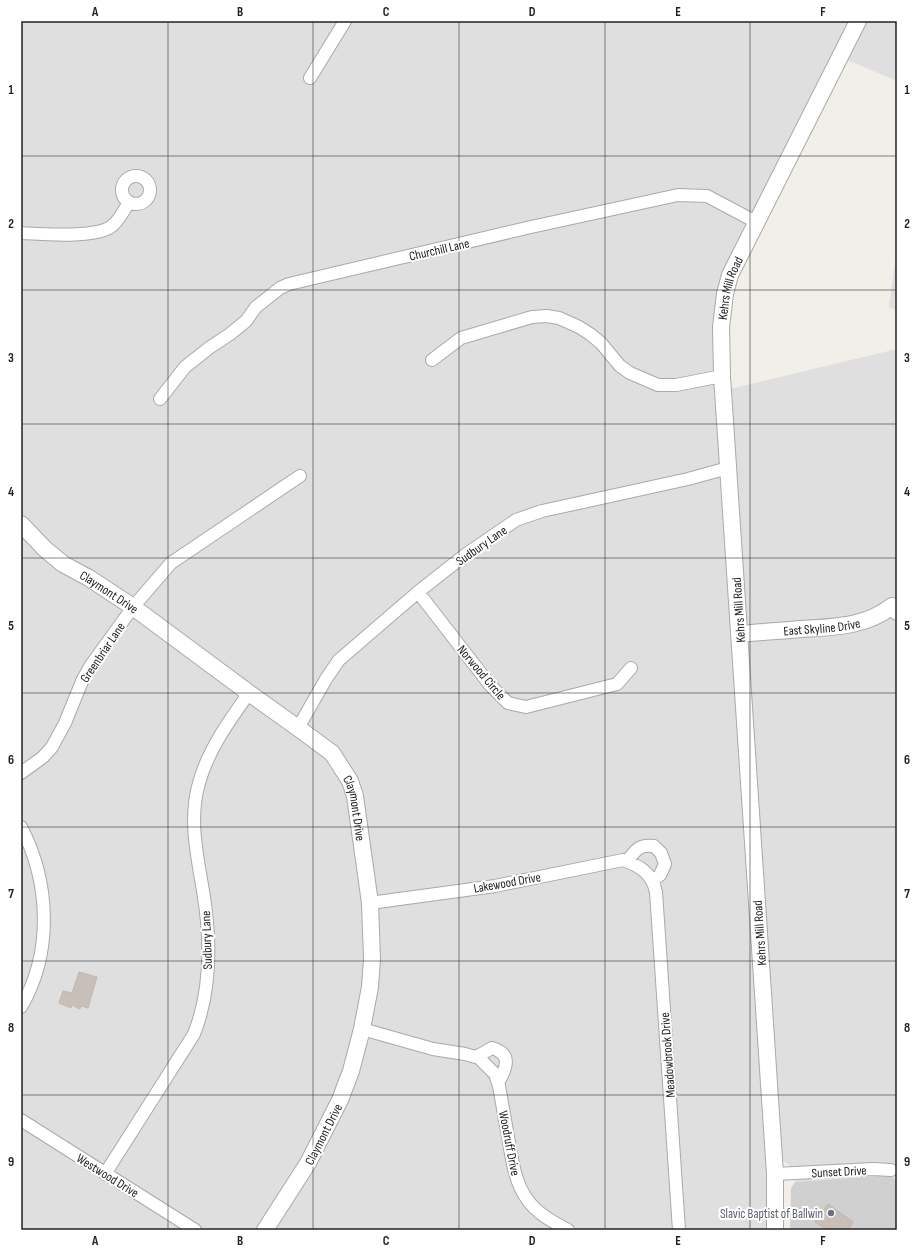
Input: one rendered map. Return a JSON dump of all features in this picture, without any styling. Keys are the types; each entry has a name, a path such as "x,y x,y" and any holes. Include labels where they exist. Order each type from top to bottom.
{"street":[{"path":"310,78 345,21"},
{"name":"Kehrs Mill Road","path":"775,1230 775,1174 722,376 721,327 725,294 730,275 858,21"},
{"name":"Churchill Lane","path":"160,399 185,367 246,321 256,308 280,288 290,284 531,227 678,195 707,196 756,222"},
{"path":"21,233 84,234 104,230 112,226 120,218 129,202"},
{"path":"432,360 461,338 532,317 548,316 559,318 579,326 601,344 620,366 637,376 658,385 676,385 722,376"},
{"name":"Sudbury Lane","path":"298,728 326,679 339,660 418,592 470,551 516,520 542,511 688,479 728,468"},
{"name":"Greenbriar Lane","path":"21,773 43,757 52,747 65,723 83,679 91,665 133,607 171,563 300,476"},
{"name":"Claymont Drive","path":"21,524 45,550 64,564 89,578 133,607 332,753 350,781 355,796 370,903 372,959 370,987 362,1030 351,1071 340,1100 308,1163 265,1230"},
{"name":"Norwood Circle","path":"418,592 490,685 508,703 526,707 616,684 632,668"},
{"name":"East Skyline Drive","path":"740,634 841,627 874,618 895,607"},
{"name":"Sudbury Lane","path":"104,1174 194,1034 204,1004 209,934 195,836 194,818 196,796 199,782 217,742 249,693"},
{"path":"21,828 32,851 38,870 43,904 41,953 37,971 29,994 21,1007"},
{"path":"627,861 638,848 647,845 654,846 661,853 665,864 660,875 652,881"},
{"name":"Lakewood Drive","path":"370,903 494,886 623,860 627,861"},
{"name":"Meadowbrook Drive","path":"627,861 641,868 652,881 656,892 679,1230"},
{"name":"Woodruff Drive","path":"362,1030 433,1049 465,1054 479,1058 495,1074 498,1082 513,1166 518,1183 527,1199 540,1212 568,1230"},
{"path":"476,1057 492,1048 500,1050 505,1056 506,1065 498,1082"},
{"name":"Westwood Drive","path":"21,1120 194,1230"},
{"name":"Sunset Drive","path":"775,1174 895,1168"}],"shaded area":[{"path":"21,21 854,21 721,291 770,1230 21,1230"},
{"path":"867,21 897,21 897,81 847,60"},
{"path":"897,247 897,311 889,307"},
{"path":"897,349 897,1181 891,1177 880,1176 795,1182 794,1169 781,1159 730,389"},
{"path":"880,1176 891,1177 897,1181 897,1230 790,1229 791,1188 795,1182"}],"building":[{"path":"79,972 97,977 88,1008 81,1006 80,1009 72,1005 71,1008 59,1003 63,991 72,993"},
{"name":"Slavic Baptist of Ballwin","path":"828,1204 853,1222 848,1230 827,1230 815,1222"}],"place":[{"name":"Slavic Baptist of Ballwin","path":"831,1213"}]}
